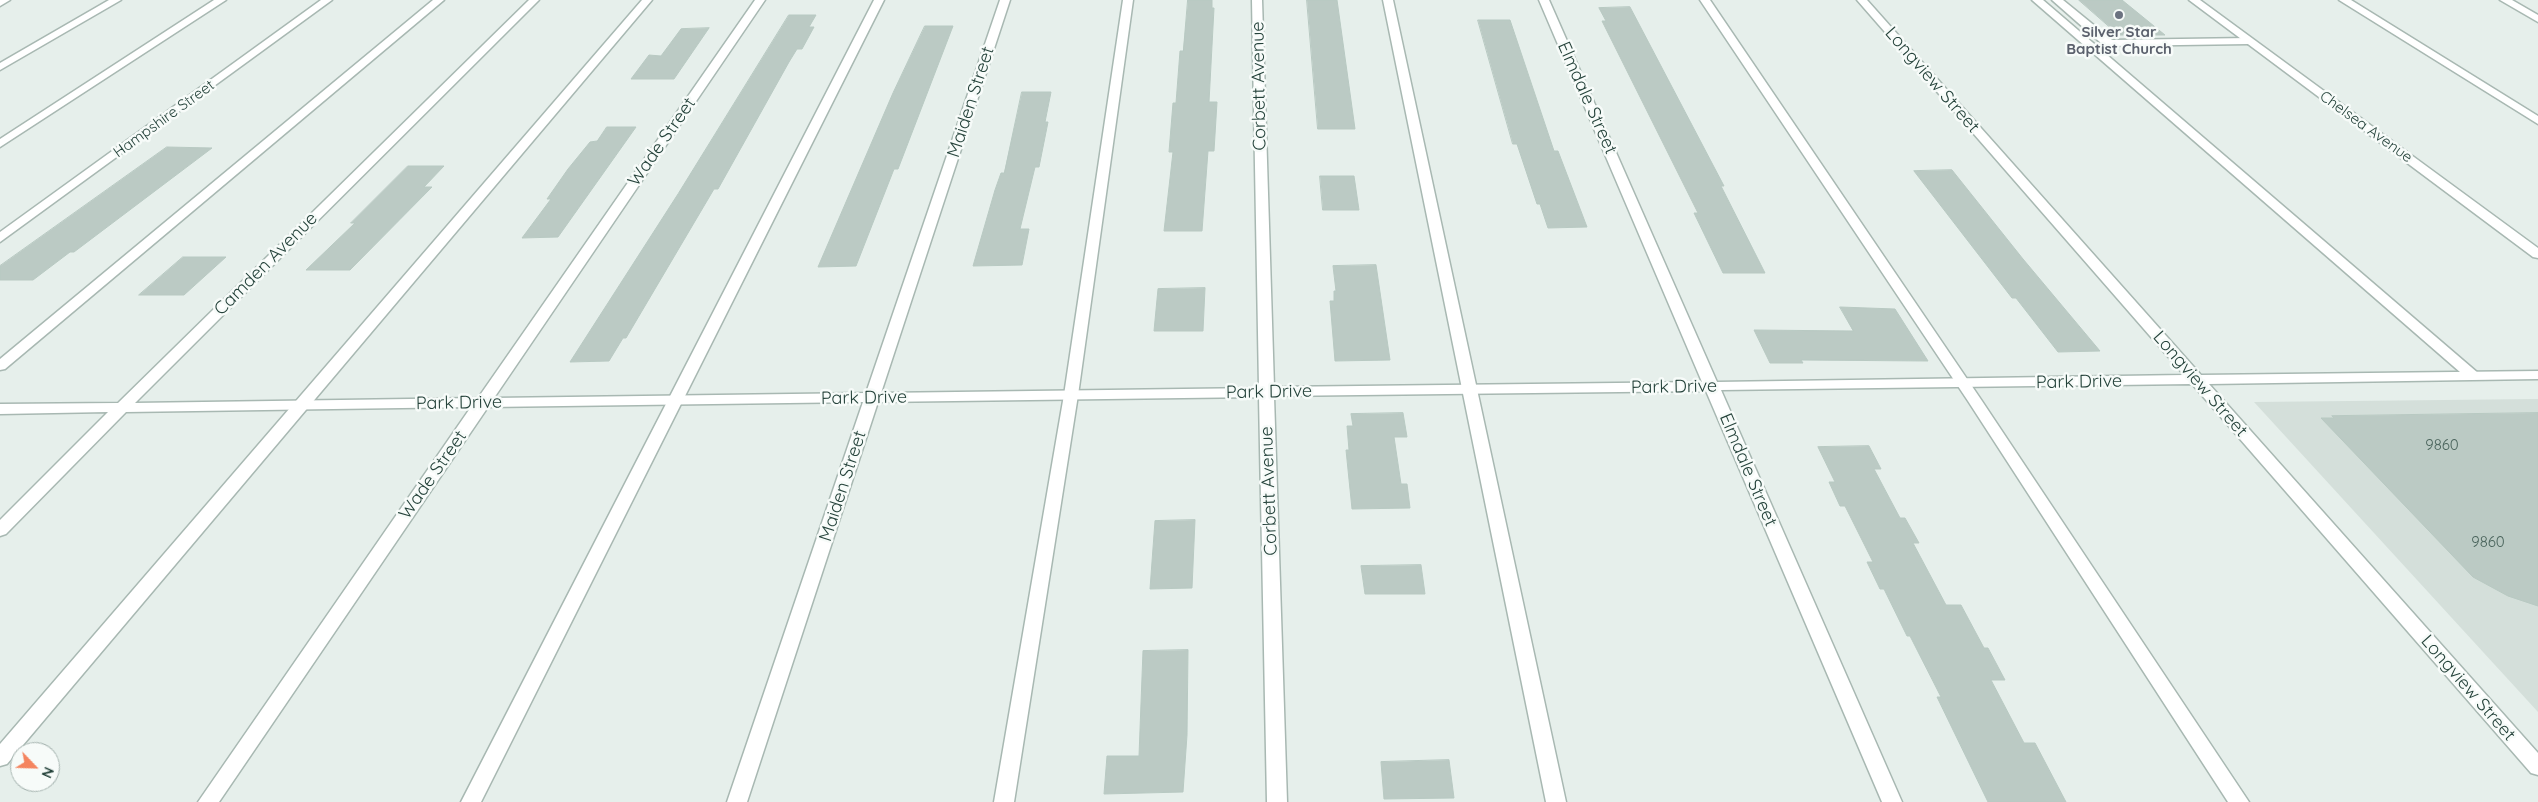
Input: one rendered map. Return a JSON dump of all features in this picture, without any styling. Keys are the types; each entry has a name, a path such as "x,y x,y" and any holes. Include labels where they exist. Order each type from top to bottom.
{"street":[{"path":"0,2 5,0"},
{"path":"0,67 116,0"},
{"path":"0,144 221,0"},
{"name":"Hampshire Street","path":"0,238 327,0"},
{"path":"0,366 439,0"},
{"name":"Camden Avenue","path":"0,530 534,0"},
{"path":"0,758 647,0"},
{"name":"Wade Street","path":"208,802 760,0"},
{"path":"471,802 879,0"},
{"name":"Maiden Street","path":"738,802 1005,0"},
{"path":"1004,802 1072,395 1128,0"},
{"name":"Corbett Avenue","path":"1257,0 1277,802"},
{"path":"1388,0 1468,390 1556,802"},
{"name":"Elmdale Street","path":"1544,0 1892,802"},
{"path":"1705,0 1963,383 2239,802"},
{"name":"Longview Street","path":"1862,0 2538,768"},
{"path":"2037,0 2473,376"},
{"path":"2057,0 2105,41 2110,43 2250,41"},
{"name":"Chelsea Avenue","path":"2194,0 2538,254"},
{"path":"2344,0 2538,121"},
{"path":"2505,0 2538,18"},
{"name":"Park Drive","path":"0,409 2538,375"}],"shaded area":[{"path":"2538,399 2538,712 2254,402"}],"building":[{"path":"1188,0 1212,0 1212,8 1214,8 1209,102 1217,102 1214,151 1208,151 1202,231 1164,231 1173,152 1169,152 1173,103 1176,103 1180,51 1183,51"},
{"path":"1307,0 1337,0 1355,129 1318,129"},
{"name":"Silver Star Baptist Church","path":"2079,0 2122,0 2165,35 2119,35"},
{"path":"1630,7 1724,186 1721,186 1765,273 1723,273 1694,213 1698,213 1602,21 1606,21 1599,8"},
{"path":"789,15 816,15 809,27 814,27 802,49 797,49 789,62 718,189 714,189 626,338 623,338 609,361 570,362 678,194"},
{"path":"1478,20 1510,20 1554,151 1558,151 1587,227 1548,228 1540,204 1537,204 1517,144 1513,144"},
{"path":"925,26 953,26 898,169 894,169 856,266 818,267 893,93"},
{"path":"709,28 674,79 631,79 649,55 661,56 681,29"},
{"path":"1022,92 1051,92 1045,122 1048,122 1039,167 1035,167 1020,229 1029,229 1022,265 973,266 995,190 1001,173 1004,173"},
{"path":"607,127 636,127 558,237 522,238 551,199 547,199 568,169 590,142 597,141"},
{"path":"167,147 212,148 74,252 70,252 33,280 0,280 0,266"},
{"path":"408,166 444,166 424,187 432,187 350,270 306,270 355,223 351,223"},
{"path":"1952,170 2100,351 2058,352 2016,298 2012,298 1914,171"},
{"path":"1320,176 1354,176 1359,210 1323,210"},
{"path":"183,257 226,257 184,295 139,295"},
{"path":"1376,265 1390,360 1335,361 1330,301 1334,301 1334,291 1336,291 1333,266"},
{"path":"1205,288 1203,331 1154,331 1158,289"},
{"path":"1840,307 1895,309 1928,361 1801,360 1803,363 1770,363 1754,330 1853,331"},
{"path":"1403,413 1407,437 1394,437 1401,484 1407,484 1410,508 1352,509 1346,450 1349,450 1347,426 1353,426 1351,414"},
{"path":"2538,413 2538,606 2508,596 2473,577 2321,418 2334,418 2332,416"},
{"path":"1869,446 1881,469 1874,469 1900,518 1905,518 1919,543 1913,543 1946,605 1961,605 1984,648 1988,648 2005,680 1991,680 2024,743 2035,743 2066,802 1988,802 1937,697 1941,697 1910,636 1907,636 1884,589 1880,589 1867,562 1873,562 1845,506 1840,506 1829,482 1835,482 1818,447"},
{"path":"1195,520 1192,588 1150,589 1155,521"},
{"path":"1421,565 1425,594 1365,594 1361,566"},
{"path":"1188,650 1187,735 1183,792 1104,794 1107,756 1139,756 1143,651"},
{"path":"1449,760 1454,798 1384,799 1381,762"}],"place":[{"name":"Silver Star Baptist Church","path":"2119,15"}]}
